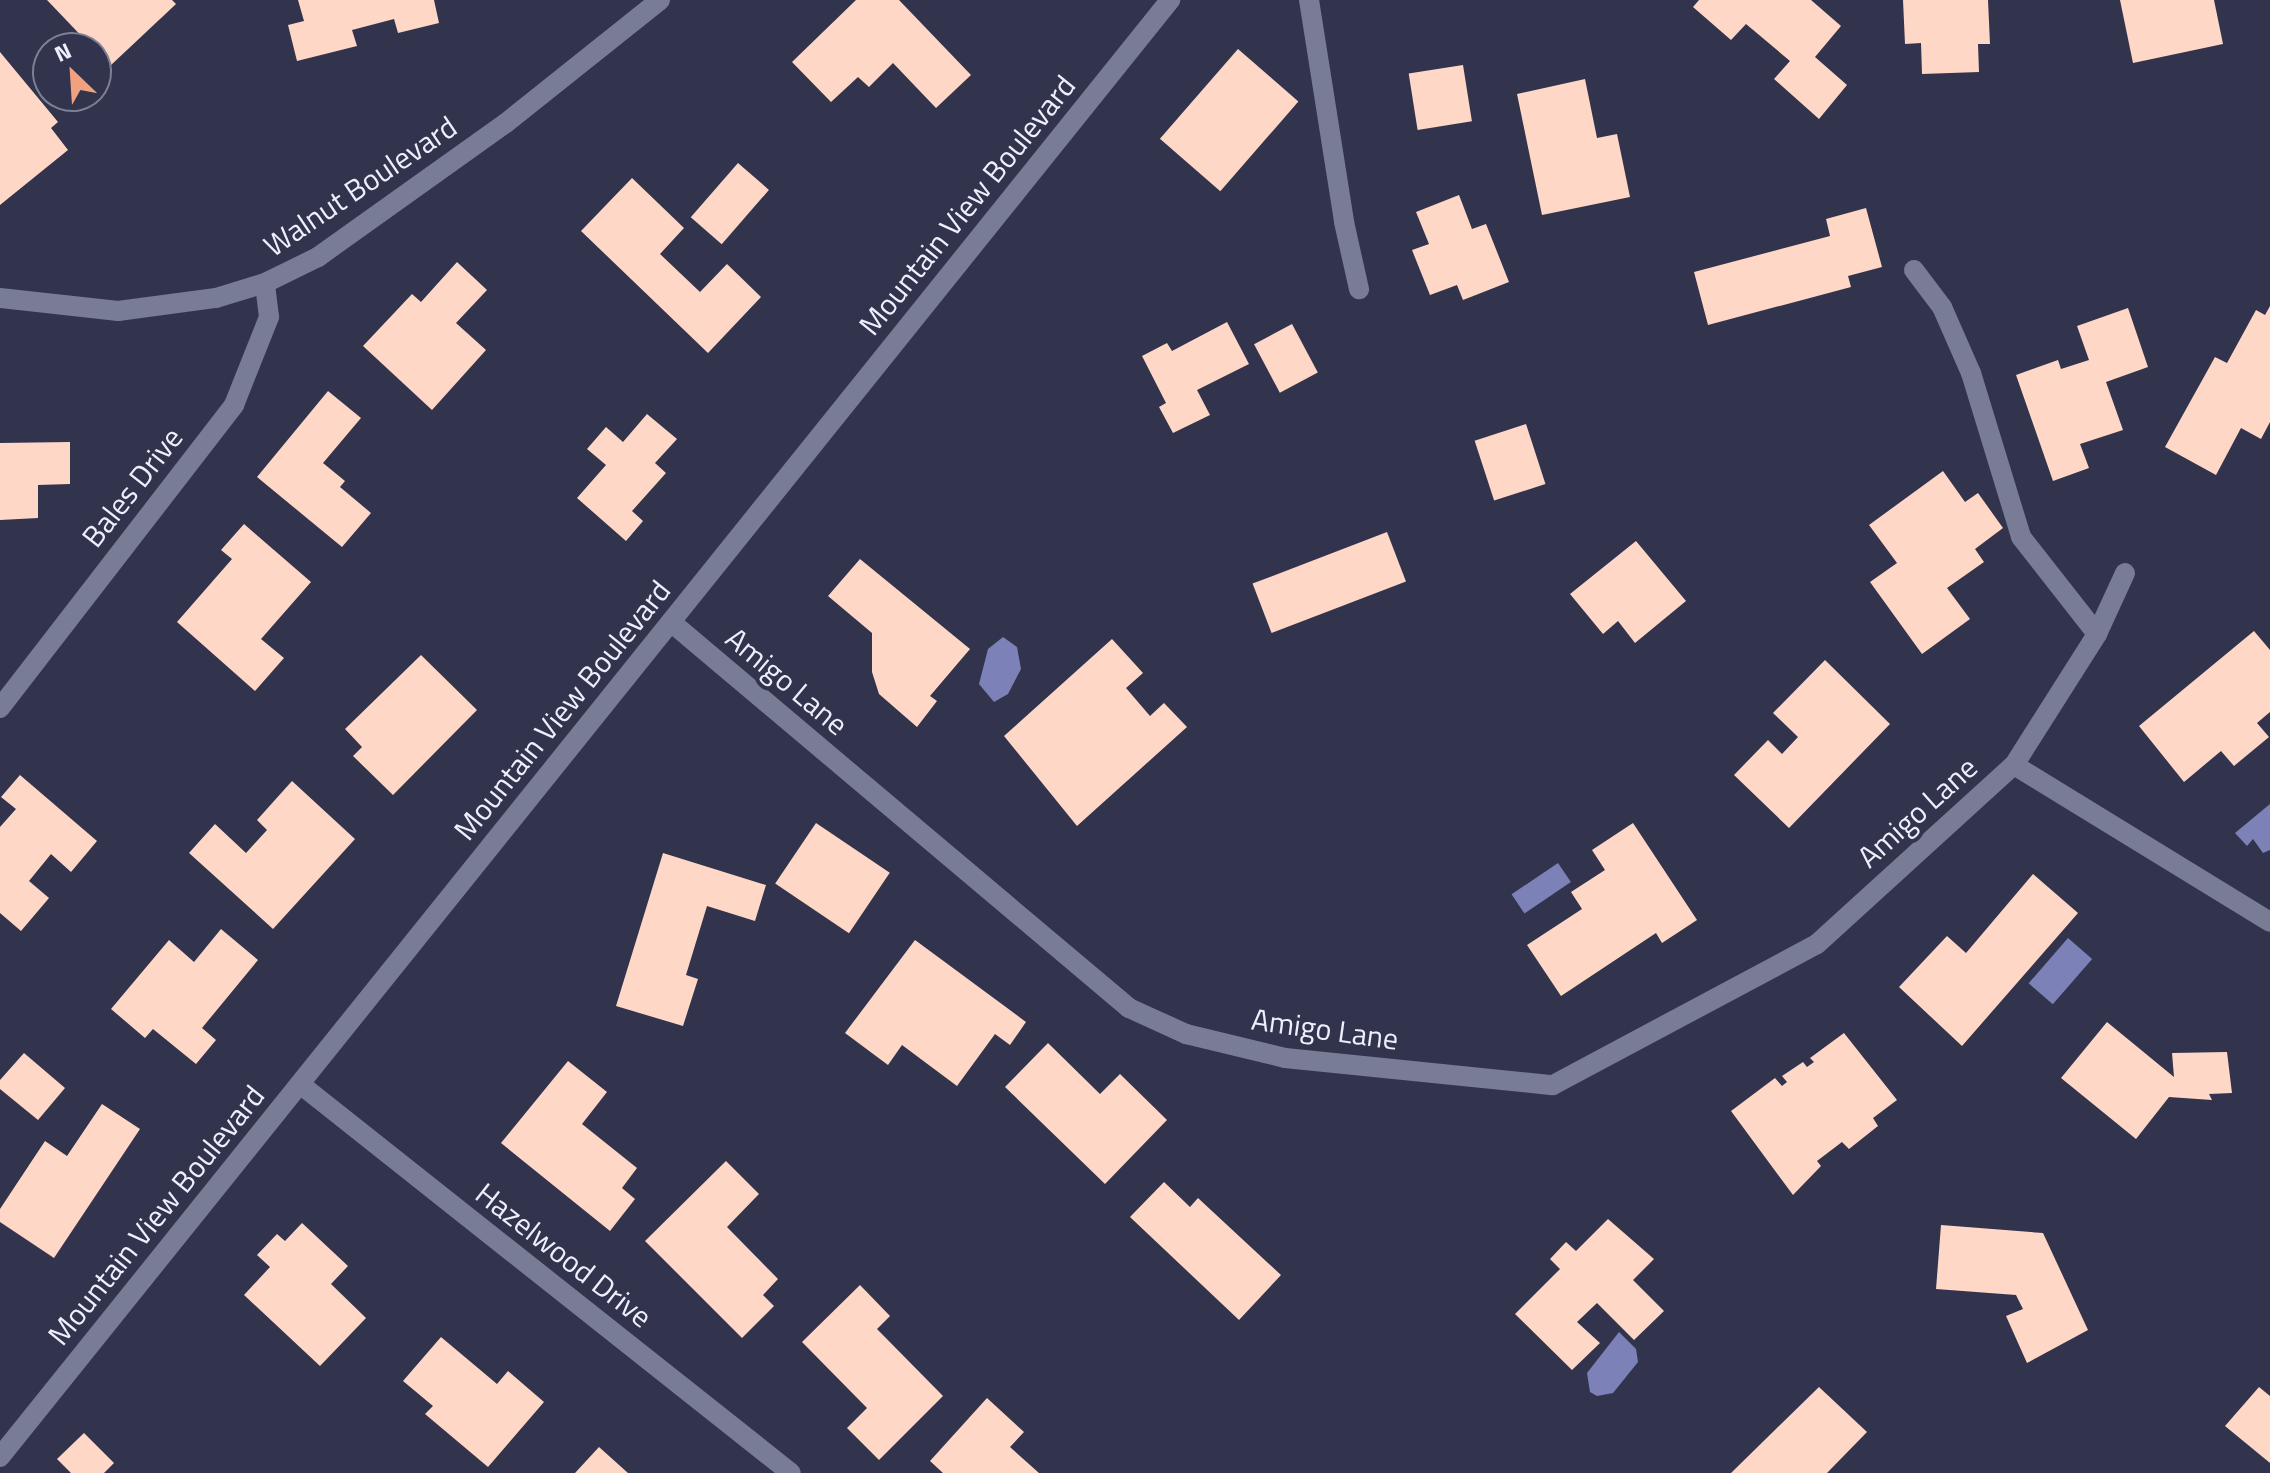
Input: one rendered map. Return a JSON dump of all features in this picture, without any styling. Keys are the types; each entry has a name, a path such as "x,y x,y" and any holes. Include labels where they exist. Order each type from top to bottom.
{"street":[{"name":"Walnut Boulevard","path":"0,298 118,311 216,298 265,283 318,257 506,123 660,0"},
{"name":"Mountain View Boulevard","path":"0,1457 1170,0"},
{"path":"1309,0 1344,222 1359,289"},
{"path":"1914,270 1936,297 1971,373 2021,537 2097,634"},
{"name":"Bales Drive","path":"0,708 234,405 269,317 265,283"},
{"name":"Amigo Lane","path":"671,622 1129,1008 1186,1034 1285,1058 1553,1085 1817,944 2014,765 2097,634 2125,573"},
{"name":"Amigo Lane","path":"2014,765 2270,922"},
{"name":"Hazelwood Drive","path":"300,1084 791,1473"}],"water":[{"path":"1003,637 1017,647 1021,669 1008,694 994,702 979,684 988,649"},
{"path":"2270,804 2270,850 2263,853 2253,839 2247,846 2235,833"},
{"path":"1558,863 1571,882 1524,913 1512,894"},
{"path":"2068,938 2092,959 2053,1004 2029,983"},
{"path":"1619,1332 1636,1349 1638,1362 1613,1393 1597,1396 1590,1392 1587,1373"}],"building":[{"path":"47,0 172,0 176,4 112,64 112,32 78,32"},
{"path":"298,0 434,0 439,23 398,33 394,19 352,30 357,46 297,61 288,25 304,21"},
{"path":"856,0 899,0 971,75 936,108 893,63 869,87 858,77 831,102 792,62"},
{"path":"1699,0 1811,0 1841,26 1815,57 1847,85 1819,119 1774,79 1790,61 1746,24 1731,40 1693,7"},
{"path":"1903,0 1988,0 1990,44 1978,44 1979,72 1922,74 1921,43 1905,44"},
{"path":"2120,0 2214,0 2223,44 2133,63"},
{"path":"1238,49 1298,101 1220,191 1160,139"},
{"path":"0,52 32,91 32,112 50,112 58,122 51,128 68,150 0,205"},
{"path":"1463,65 1472,121 1418,130 1409,74"},
{"path":"1585,79 1597,138 1617,134 1630,197 1542,215 1517,94"},
{"path":"738,163 769,190 722,244 691,217"},
{"path":"632,178 684,228 660,254 700,292 727,264 761,297 708,353 581,231"},
{"path":"1459,195 1472,229 1486,224 1509,282 1463,300 1457,285 1430,295 1412,250 1429,244 1416,212"},
{"path":"1866,208 1882,267 1848,276 1851,287 1708,325 1694,272 1830,236 1826,219"},
{"path":"457,262 487,290 456,323 486,350 432,410 363,346 412,294 421,302"},
{"path":"2270,306 2270,422 2261,439 2241,428 2216,475 2165,447 2215,357 2227,363 2256,310 2265,315"},
{"path":"2128,308 2148,367 2106,382 2123,430 2080,444 2089,468 2053,481 2016,375 2058,360 2061,369 2089,360 2077,326"},
{"path":"1227,322 1249,364 1197,390 1210,415 1173,433 1159,407 1166,403 1142,356 1167,343 1172,351"},
{"path":"1292,324 1318,373 1280,393 1254,344"},
{"path":"328,391 361,418 323,463 345,481 340,487 371,513 342,547 257,477"},
{"path":"647,414 677,439 655,463 666,473 632,511 643,521 626,541 577,498 606,465 587,449 606,427 623,442"},
{"path":"1526,424 1545,484 1494,501 1475,441"},
{"path":"70,442 70,484 38,485 38,518 0,520 0,443"},
{"path":"1943,471 1965,502 1978,493 2003,528 1975,549 1984,562 1947,588 1970,619 1922,654 1870,582 1897,563 1869,525"},
{"path":"244,524 311,582 261,639 284,658 255,691 177,622 232,559 221,550"},
{"path":"1387,532 1406,581 1272,633 1253,584"},
{"path":"1636,541 1686,601 1635,643 1618,621 1603,634 1570,594"},
{"path":"860,559 970,649 930,696 937,701 917,727 879,694 872,672 872,633 828,596"},
{"path":"2254,631 2270,650 2270,712 2257,723 2269,737 2234,766 2221,751 2184,782 2139,726"},
{"path":"1112,639 1143,673 1126,688 1150,716 1164,703 1187,727 1077,826 1004,736"},
{"path":"421,655 477,710 393,795 353,756 362,747 345,729"},
{"path":"1825,660 1890,724 1789,828 1734,775 1768,740 1782,754 1798,737 1773,713"},
{"path":"20,775 97,841 71,872 51,854 29,881 49,898 21,931 0,913 0,827 16,809 1,797"},
{"path":"292,781 355,839 273,929 189,853 215,824 246,853 267,830 257,820"},
{"path":"816,823 890,873 849,933 775,884"},
{"path":"1633,823 1697,920 1662,943 1656,933 1561,996 1527,945 1582,909 1571,892 1605,870 1592,850"},
{"path":"663,853 766,885 755,921 707,906 686,975 698,979 683,1026 616,1006"},
{"path":"2033,874 2078,913 1962,1046 1899,987 1947,936 1966,953"},
{"path":"221,929 258,960 202,1028 216,1040 196,1064 153,1029 145,1038 111,1009 169,940 194,962"},
{"path":"915,940 1026,1022 1010,1045 995,1034 957,1086 902,1045 888,1065 845,1033"},
{"path":"2107,1022 2174,1077 2172,1053 2227,1052 2232,1093 2209,1094 2212,1100 2169,1097 2136,1139 2061,1078"},
{"path":"1844,1033 1897,1100 1873,1118 1878,1126 1849,1149 1842,1142 1817,1161 1821,1166 1793,1195 1731,1111 1775,1078 1782,1086 1787,1082 1782,1076 1803,1062 1807,1067 1814,1062 1810,1058"},
{"path":"1048,1043 1100,1094 1120,1074 1167,1120 1105,1184 1005,1087"},
{"path":"24,1053 65,1088 38,1120 0,1089 0,1080"},
{"path":"568,1061 607,1092 582,1124 637,1168 622,1188 635,1199 610,1231 501,1143"},
{"path":"102,1104 140,1129 54,1258 0,1222 0,1209 45,1141 67,1156"},
{"path":"726,1161 759,1194 727,1227 778,1279 763,1295 774,1306 742,1338 645,1241"},
{"path":"1164,1182 1190,1207 1198,1198 1281,1275 1239,1320 1130,1217"},
{"path":"1608,1219 1654,1259 1633,1280 1664,1311 1634,1340 1597,1303 1577,1322 1600,1343 1572,1370 1515,1314 1560,1269 1550,1259 1566,1242 1576,1251"},
{"path":"302,1223 348,1266 331,1284 366,1318 320,1366 244,1295 270,1267 257,1255 277,1234 285,1241"},
{"path":"1941,1225 2043,1233 2088,1330 2027,1363 2006,1316 2023,1309 2016,1295 1936,1289"},
{"path":"860,1285 890,1316 877,1329 943,1396 879,1460 847,1428 867,1408 802,1342"},
{"path":"441,1337 497,1384 508,1371 544,1402 488,1467 425,1414 433,1406 403,1381"},
{"path":"1819,1387 1867,1432 1827,1473 1731,1473"},
{"path":"2259,1387 2270,1396 2270,1463 2225,1426"},
{"path":"987,1398 1024,1432 1010,1447 1039,1473 943,1473 930,1461"},
{"path":"84,1433 114,1463 104,1473 71,1473 57,1459"},
{"path":"599,1447 628,1473 575,1473"}]}
